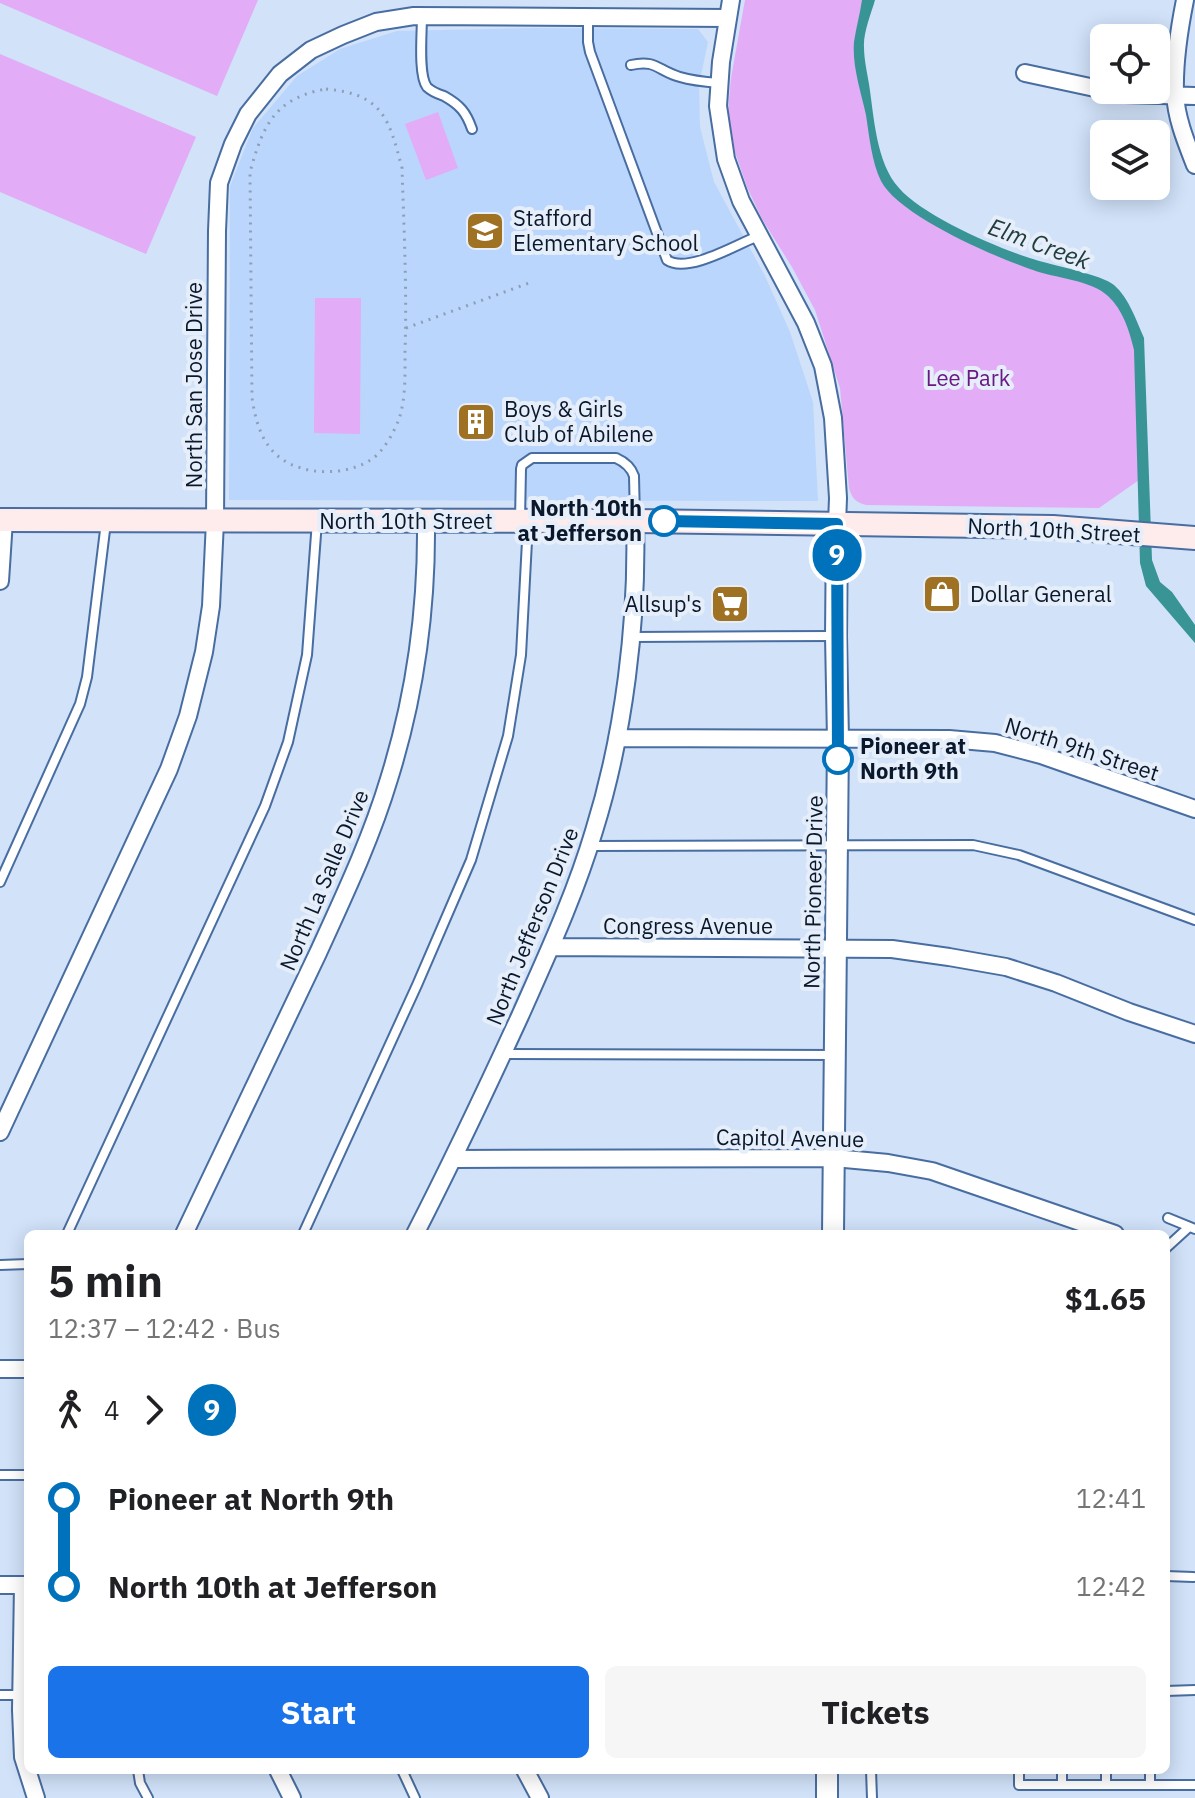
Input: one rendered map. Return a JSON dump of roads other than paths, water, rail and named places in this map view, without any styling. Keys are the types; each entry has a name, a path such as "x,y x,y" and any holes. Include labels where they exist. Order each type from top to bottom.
{"main road":[{"name":"North 10th Street","path":"2,520 635,521 1053,527 1188,537"}],"street":[{"name":"North Pioneer Drive","path":"731,0 718,106 726,159 758,236 806,323 826,374 833,418 838,498 833,1230"},
{"path":"1185,0 1176,61 1175,96 1182,132 1195,165"},
{"name":"North San Jose Drive","path":"0,1132 169,769 188,716 204,652 211,606 215,521 219,183 248,114 280,74 311,50 376,22 422,16 727,18"},
{"path":"1025,73 1090,87"},
{"path":"1170,96 1195,96"},
{"path":"0,581 2,520"},
{"name":"North La Salle Drive","path":"186,1230 359,865 390,778 423,619 426,521"},
{"name":"North Jefferson Drive","path":"417,1230 454,1159 551,947 589,846 617,738 632,637 635,521"},
{"name":"North 9th Street","path":"617,738 949,739 995,743 1041,755 1195,809"},
{"name":"Congress Avenue","path":"551,947 892,949 1006,967 1195,1034"},
{"name":"Capitol Avenue","path":"454,1159 834,1158 888,1163 932,1171 1103,1230"},
{"path":"0,1369 24,1369"},
{"path":"0,1585 24,1585"},
{"path":"24,1695 24,1760"},
{"path":"28,1774 36,1798"},
{"path":"280,1774 292,1798"},
{"path":"527,1774 540,1798"},
{"path":"827,1774 827,1798"}],"lane":[{"path":"422,16 422,73 425,84 462,107 472,129"},
{"path":"588,17 590,52 667,260 672,264 694,263 758,236"},
{"path":"631,65 651,63 678,77 719,83"},
{"path":"305,1230 471,860 508,736 521,655 524,521 521,469 532,458 616,458 632,470 634,476 635,521"},
{"path":"0,882 80,704 87,677 106,520"},
{"path":"69,1230 265,806 288,742 307,655 317,521"},
{"path":"632,637 836,636"},
{"path":"589,846 973,845 1019,855 1195,920"},
{"path":"502,1054 835,1055"},
{"path":"1168,1218 1192,1228 1170,1245"},
{"path":"0,1265 24,1264"},
{"path":"0,1475 24,1475"},
{"path":"1170,1576 1193,1577"},
{"path":"1170,1691 1195,1690"},
{"path":"0,1695 24,1695"},
{"path":"139,1774 148,1798"},
{"path":"404,1774 415,1798"},
{"path":"871,1774 872,1798"},
{"path":"1019,1774 1019,1785 1195,1785"},
{"path":"1062,1774 1062,1785"},
{"path":"1106,1774 1106,1785"},
{"path":"1150,1774 1150,1785"}],"place":[{"name":"Stafford Elementary School","path":"485,231"},
{"name":"Boys & Girls Club of Abilene","path":"476,422"},
{"name":"North 10th at Jefferson","path":"664,521"},
{"name":"Dollar General","path":"942,594"},
{"name":"Allsup's","path":"730,604"},
{"name":"Pioneer at North 9th","path":"838,759"}],"water label":[{"name":"Elm Creek","path":"1039,244"}],"park label":[{"name":"Lee Park","path":"968,378"}]}
